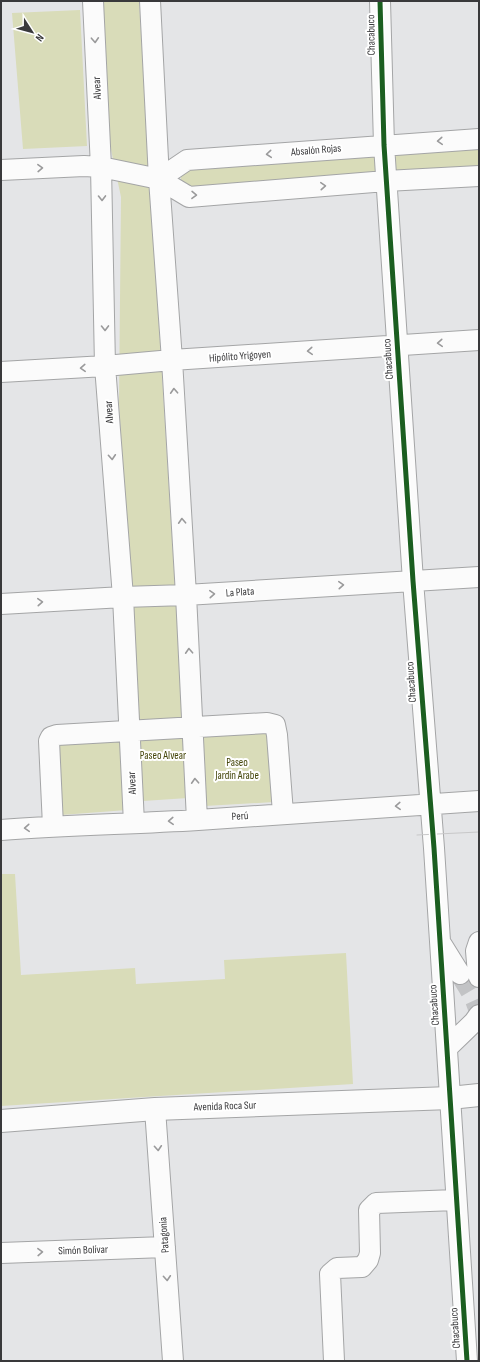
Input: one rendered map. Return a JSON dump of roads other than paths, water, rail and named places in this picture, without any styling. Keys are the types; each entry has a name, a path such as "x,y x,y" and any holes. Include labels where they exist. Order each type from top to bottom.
{"main road":[{"name":"Avenida Roca Sur","path":"1,1121 155,1109 450,1098 479,1095"}],"street":[{"name":"Alvear","path":"92,1 101,167 106,366 123,597 134,822"},
{"path":"150,1 159,179 172,360 186,595 197,820"},
{"name":"Chacabuco","path":"380,1 386,181 413,581 440,941 467,1361"},
{"name":"Absalón Rojas","path":"159,179 187,160 479,138"},
{"path":"1,170 84,166 101,167 159,179 189,196 386,181 479,176"},
{"name":"Hipólito Yrigoyen","path":"1,372 479,340"},
{"name":"La Plata","path":"1,604 186,595 479,577"},
{"path":"53,826 49,741 52,737 57,735 267,723 275,725 277,735 283,813"},
{"name":"Perú","path":"1,830 53,826 197,820 283,813 479,802"},
{"path":"440,941 470,976 478,974 476,951 479,942"},
{"path":"447,1048 474,1022 479,1015"},
{"name":"Patagonia","path":"155,1109 173,1361"},
{"path":"334,1361 330,1274 337,1268 362,1267 368,1260 370,1253 369,1210 376,1203 456,1200"},
{"name":"Simón Bolívar","path":"1,1253 165,1247"}],"tunnel":[{"path":"460,974 477,1004 479,1015"}],"tram line":[{"path":"417,835 479,832"}],"park label":[{"name":"Paseo Alvear","path":"163,755"},
{"name":"Paseo Jardin Arabe","path":"237,768"}]}
